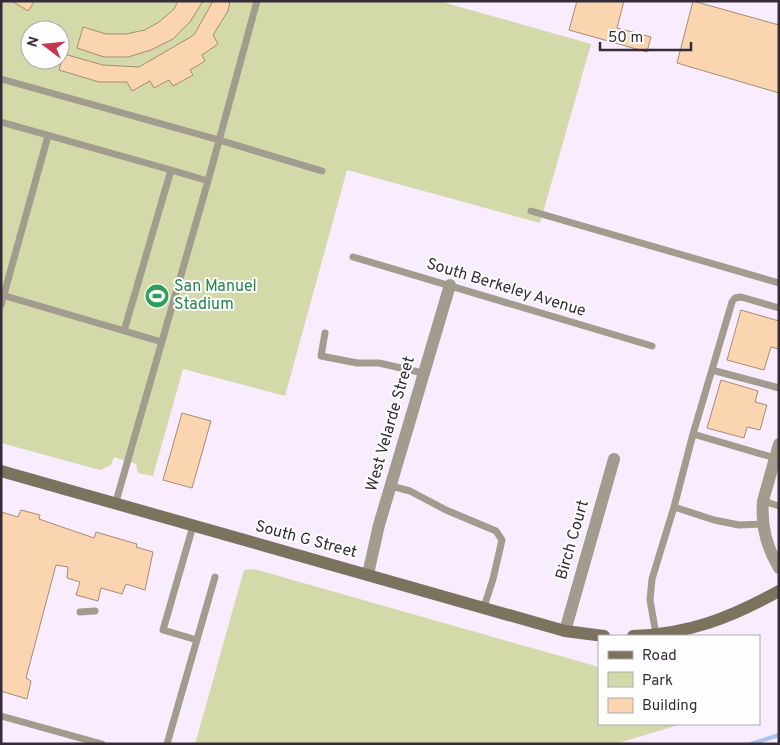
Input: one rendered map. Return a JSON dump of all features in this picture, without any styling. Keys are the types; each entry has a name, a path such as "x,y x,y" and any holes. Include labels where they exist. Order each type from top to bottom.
{"main road":[{"name":"South G Street","path":"1,471 115,505 368,574 565,631 598,635"},
{"path":"644,635 697,627 740,612 779,591"}],"street":[{"name":"West Velarde Street","path":"368,574 379,525 450,285"},
{"path":"779,444 763,501 763,524 767,540 779,568"},
{"name":"Birch Court","path":"565,631 614,458"}],"lane":[{"path":"115,505 258,1"},
{"path":"1,79 322,170"},
{"path":"1,122 208,181"},
{"path":"1,305 48,136"},
{"path":"124,331 171,170"},
{"path":"531,211 779,282"},
{"name":"South Berkeley Avenue","path":"353,257 652,346"},
{"path":"3,295 162,342"},
{"path":"656,634 650,600 652,579 732,302 735,298 741,297 779,308"},
{"path":"325,333 321,356 357,363 379,363 423,373"},
{"path":"712,370 779,388"},
{"path":"693,434 775,458"},
{"path":"391,486 410,491 446,510 496,531 502,540 484,607"},
{"path":"763,501 779,506"},
{"path":"674,507 714,520 739,525 763,524"},
{"path":"193,526 163,630 197,640"},
{"path":"167,744 215,577"},
{"path":"80,612 95,611"},
{"path":"1,716 102,744"}],"green space":[{"name":"San Manuel Stadium","path":"1,1 439,1 591,44 540,223 347,170 285,396 183,369 153,476 138,473 136,464 114,457 111,465 100,470 1,443"},
{"path":"254,569 598,667 598,725 679,725 615,744 195,744 244,570"}],"building":[{"path":"12,1 32,1 34,2 28,11"},
{"path":"178,1 203,1 190,22 173,39 151,50 128,57 104,57 77,48 83,27 106,34 126,34 145,30 159,22 174,9"},
{"path":"213,1 230,1 228,11 213,35 218,44 202,55 205,61 190,70 193,75 173,86 169,80 154,88 150,81 132,91 127,82 99,82 59,70 70,70 70,56 103,65 139,67 194,35"},
{"path":"577,1 624,1 617,28 651,37 647,52 569,30"},
{"path":"693,1 779,25 779,93 677,63"},
{"path":"741,310 779,321 779,349 771,347 764,370 727,360"},
{"path":"721,380 758,391 755,402 767,405 760,430 747,427 744,438 707,428"},
{"path":"182,413 211,421 192,488 163,480"},
{"path":"21,510 40,515 39,519 94,538 96,532 137,544 136,547 153,552 145,590 126,584 122,594 101,588 98,601 76,595 80,582 67,578 68,567 56,565 26,678 31,681 27,699 1,691 1,512 18,517"}],"waterway":[{"path":"751,744 779,735"}],"place":[{"name":"San Manuel Stadium","path":"157,296"}]}
